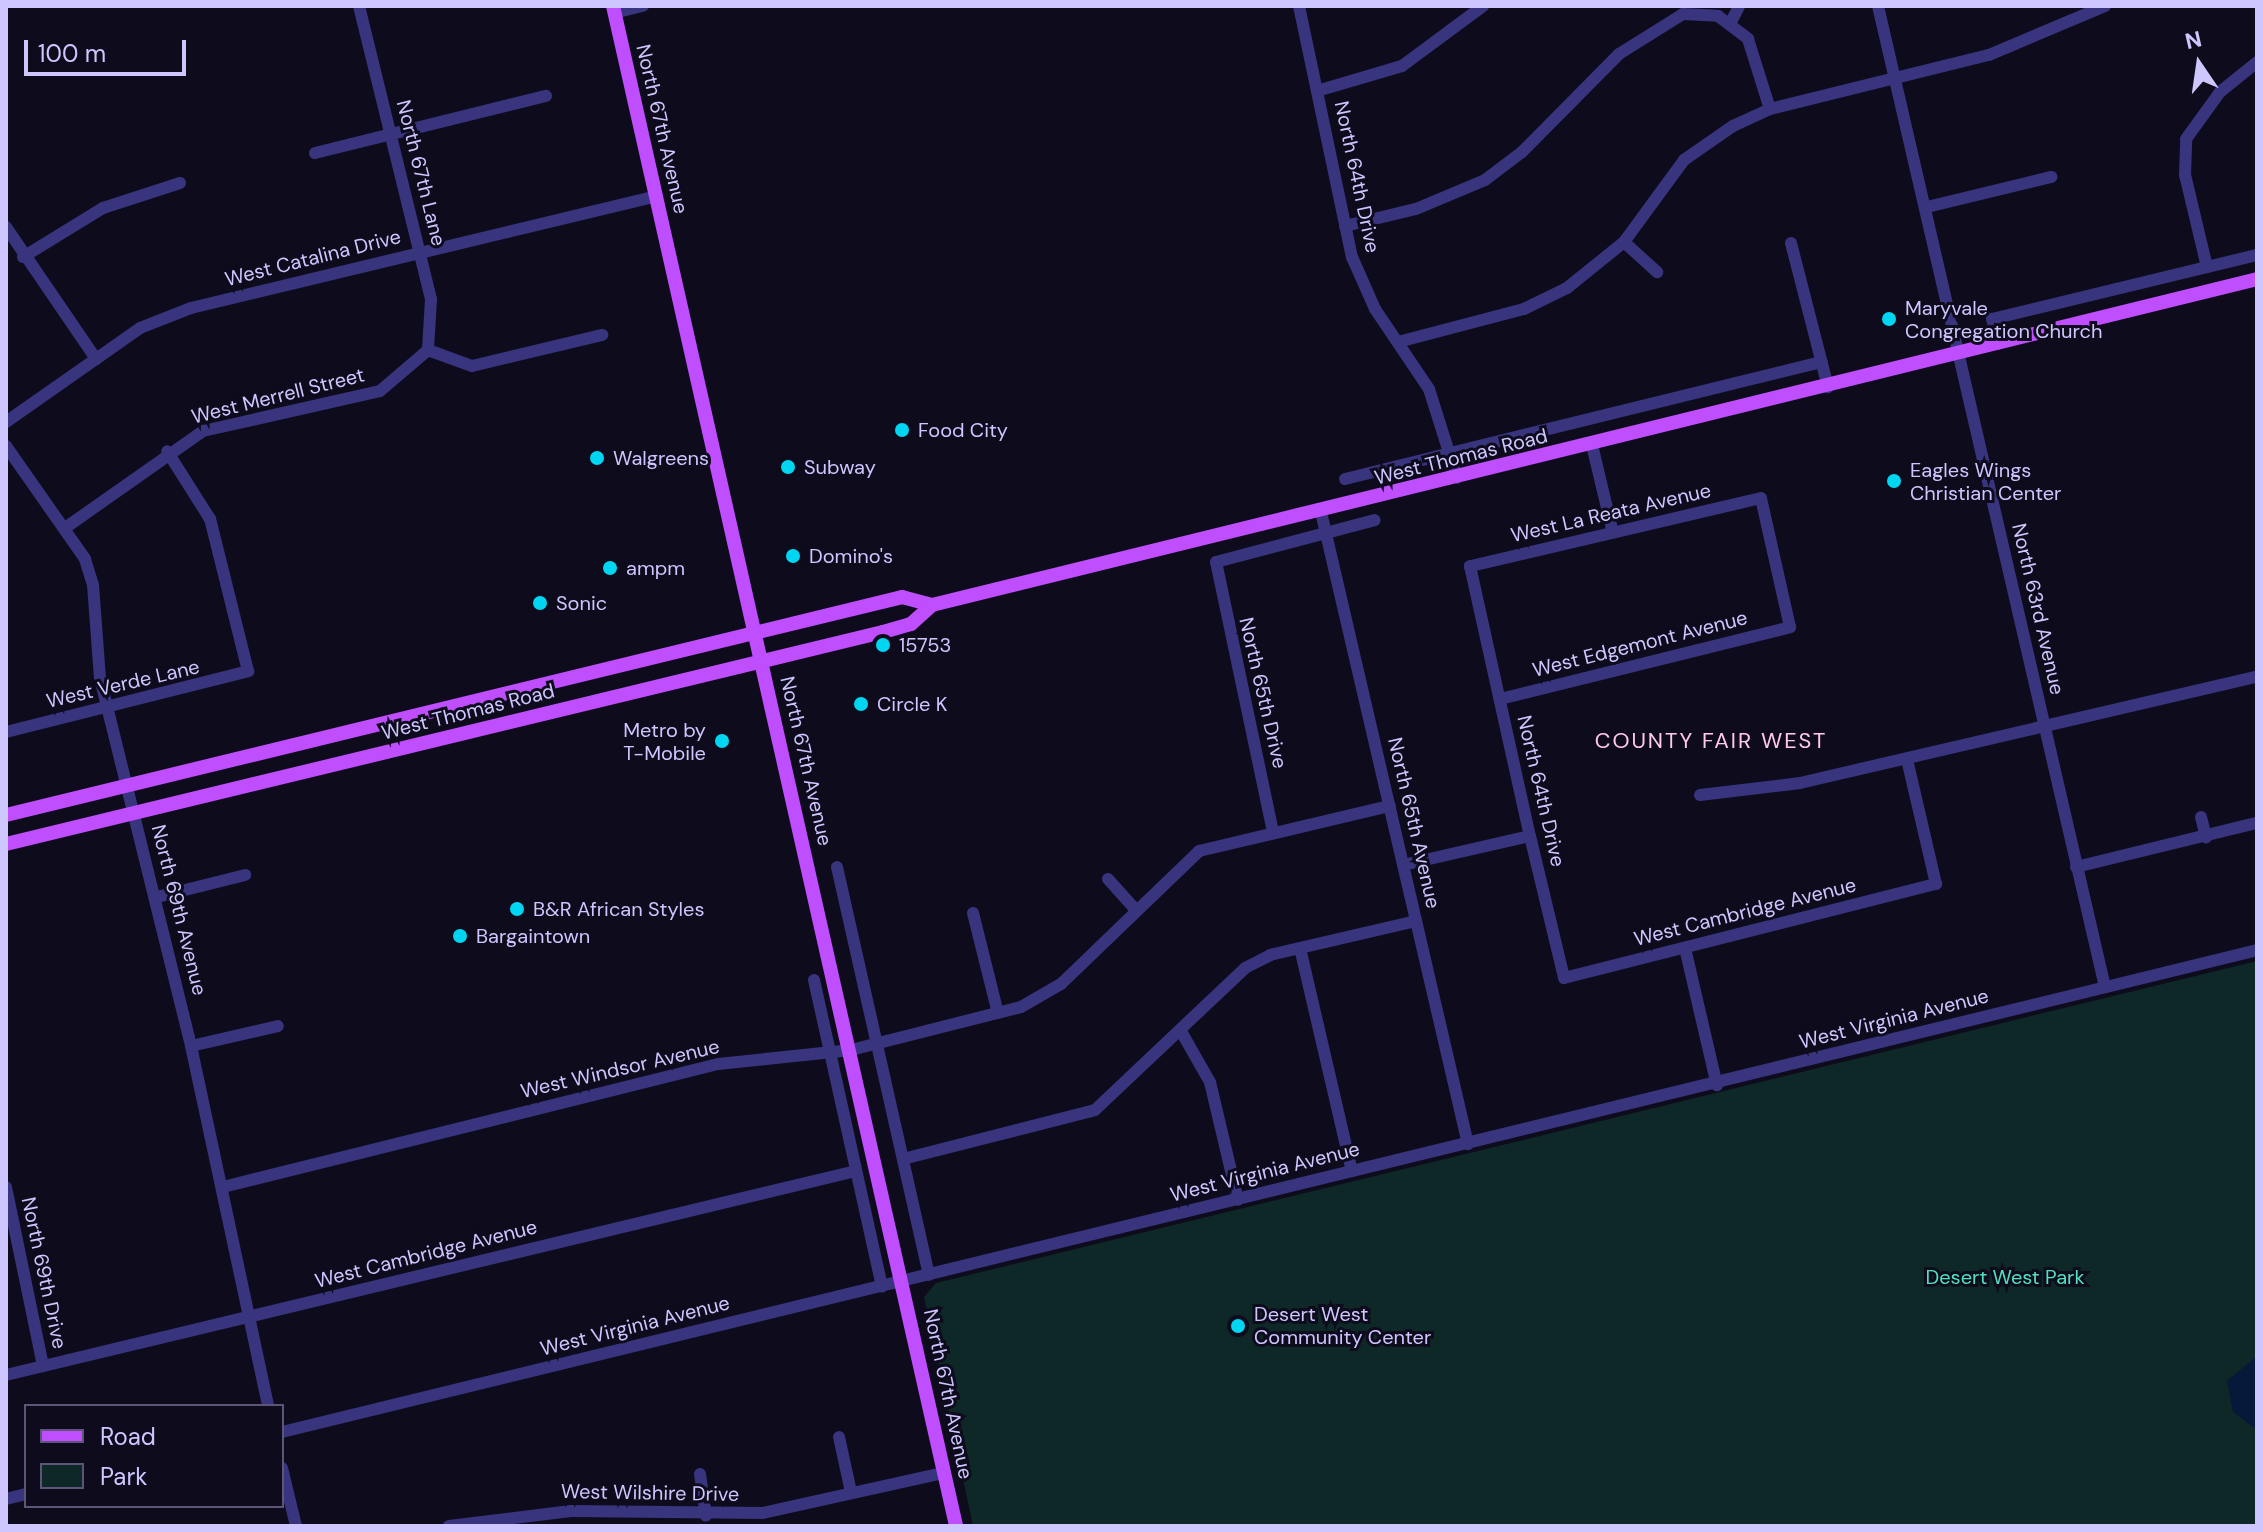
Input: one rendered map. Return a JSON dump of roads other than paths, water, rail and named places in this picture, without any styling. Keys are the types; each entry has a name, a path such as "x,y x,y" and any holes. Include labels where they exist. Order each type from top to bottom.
{"main road":[{"name":"North 67th Avenue","path":"614,10 956,1526"},
{"name":"West Thomas Road","path":"6,815 902,597 932,605 1321,512 2257,279"},
{"name":"West Thomas Road","path":"6,844 911,624 932,605"},
{"path":"50,804 56,832"}],"street":[{"name":"North 67th Lane","path":"359,6 433,315 428,350"},
{"path":"614,10 642,6"},
{"name":"North 64th Drive","path":"1299,6 1345,226 1359,276 1429,389 1452,452 1457,478"},
{"path":"1317,91 1402,66 1483,6"},
{"path":"1731,22 1739,6"},
{"name":"North 63rd Avenue","path":"1878,6 1927,207 2105,987"},
{"path":"1398,342 1524,309 1567,288 1624,242 1684,160 1770,109 1989,55 2105,6"},
{"path":"1345,226 1416,209 1485,180 1664,20 1702,12 1731,22 1748,39 1770,109"},
{"path":"2207,267 2185,175 2190,129 2257,62"},
{"path":"315,153 546,96"},
{"path":"2176,120 2190,129"},
{"path":"1927,207 2051,177"},
{"path":"23,257 103,208 180,183"},
{"name":"West Catalina Drive","path":"6,422 140,328 191,308 657,196"},
{"path":"6,227 23,257 96,359"},
{"path":"1624,242 1657,272"},
{"path":"1791,243 1828,387"},
{"path":"1998,344 1992,319 2257,255"},
{"path":"428,350 472,366 602,335"},
{"name":"West Merrell Street","path":"65,528 167,451 203,431 380,391 428,350"},
{"name":"West Thomas Road","path":"1345,479 1822,362"},
{"path":"1592,445 1613,533"},
{"name":"North 69th Avenue","path":"6,446 65,528 93,585 108,708 157,897 223,1187 268,1404"},
{"name":"West Verde Lane","path":"6,732 248,671 210,519 167,451"},
{"name":"West La Reata Avenue","path":"1470,566 1761,498 1790,627"},
{"name":"North 65th Avenue","path":"1321,512 1468,1144"},
{"name":"West Thomas Road","path":"1216,562 1375,520"},
{"name":"North 65th Drive","path":"1216,562 1273,832"},
{"name":"North 64th Drive","path":"1470,566 1564,978"},
{"name":"West Edgemont Avenue","path":"1500,699 1790,627"},
{"path":"1700,795 1748,793 2257,677"},
{"name":"West Cambridge Avenue","path":"1564,978 1936,884 1907,759"},
{"name":"West Windsor Avenue","path":"223,1187 718,1064 851,1050 1036,1002 1061,984 1134,908 1199,851 1390,806"},
{"path":"2201,817 2206,837"},
{"path":"2076,867 2257,823"},
{"path":"1403,865 1530,836"},
{"name":"North 67th Avenue","path":"837,867 929,1275"},
{"path":"157,897 245,875"},
{"path":"1108,879 1134,908"},
{"path":"973,913 998,1013"},
{"path":"903,1159 1095,1110 1182,1033 1245,968 1300,948 1416,921"},
{"path":"1300,948 1352,1171"},
{"path":"1685,948 1717,1085"},
{"name":"West Virginia Avenue","path":"284,1432 1717,1085 2257,950"},
{"path":"814,980 882,1287"},
{"path":"191,1046 278,1026"},
{"path":"1182,1033 1210,1082 1238,1200"},
{"name":"West Cambridge Avenue","path":"6,1375 856,1171"},
{"name":"North 69th Drive","path":"6,1187 43,1366"},
{"path":"839,1437 851,1492"},
{"name":"West Wilshire Drive","path":"449,1526 571,1511 706,1516 763,1513 944,1473"},
{"path":"700,1474 706,1516"},
{"path":"284,1476 296,1526"}],"water":[{"path":"2257,1356 2257,1430 2233,1412 2227,1381"}],"place":[{"name":"Maryvale Congregation Church","path":"1889,319"},
{"name":"Food City","path":"902,430"},
{"name":"Walgreens","path":"597,458"},
{"name":"Subway","path":"788,467"},
{"name":"Eagles Wings Christian Center","path":"1894,481"},
{"name":"Domino's","path":"793,556"},
{"name":"ampm","path":"610,568"},
{"name":"Sonic","path":"540,603"},
{"name":"15753","path":"883,645"},
{"name":"Circle K","path":"861,704"},
{"name":"Metro by T-Mobile","path":"722,741"},
{"name":"B&R African Styles","path":"517,909"},
{"name":"Bargaintown","path":"460,936"},
{"name":"Desert West Community Center","path":"1238,1326"}],"district":[{"name":"COUNTY FAIR WEST","path":"1711,741"}],"park label":[{"name":"Desert West Park","path":"2005,1277"}]}
